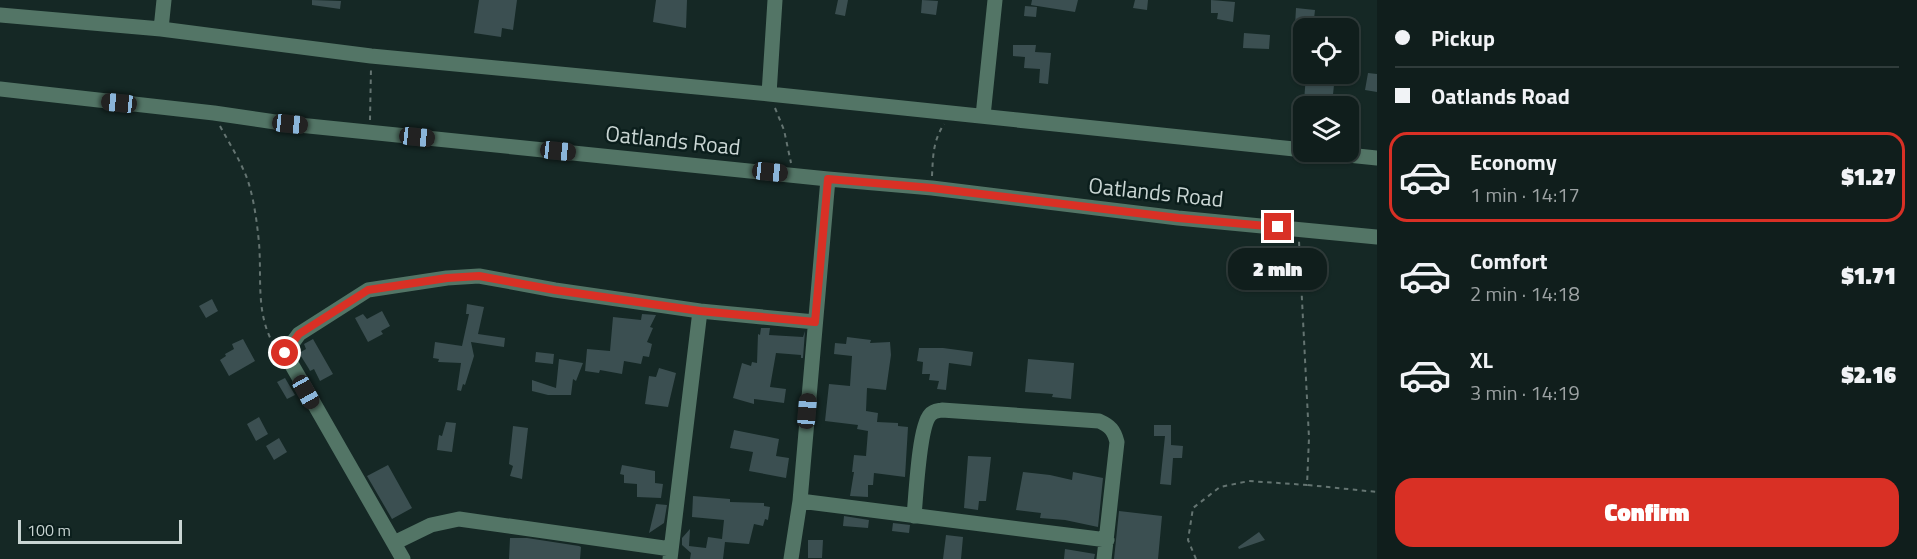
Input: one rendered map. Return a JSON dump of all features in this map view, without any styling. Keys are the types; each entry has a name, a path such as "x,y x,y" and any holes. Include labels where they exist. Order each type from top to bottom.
{"street":[{"path":"161,29 164,0"},
{"path":"769,94 775,0"},
{"path":"983,116 995,0"},
{"path":"0,15 161,29 371,56 769,94 1293,149"},
{"name":"Oatlands Road","path":"0,89 214,113 290,124 932,188 1178,218 1377,237"},
{"path":"1359,156 1377,158"},
{"path":"791,559 800,501 828,179"},
{"path":"403,559 285,353 299,334 368,290 447,278 479,276 555,290 700,311 815,322"},
{"path":"394,543 425,527 459,519 670,554 700,311"},
{"path":"914,516 923,431 928,416 934,411 1098,421 1109,425 1115,432 1117,441 1104,559"},
{"path":"800,501 1107,540"}],"path":[{"path":"370,132 371,56"},
{"path":"769,94 784,130 794,174"},
{"path":"214,113 245,172 259,243 260,304 264,326 276,348 285,353"},
{"path":"932,188 933,152 936,137 951,113"},
{"path":"1298,229 1309,438 1307,485"},
{"path":"1196,559 1188,540 1193,508 1220,487 1249,481 1377,492"}],"building":[{"path":"312,0 341,1 340,9 312,5"},
{"path":"479,0 517,0 513,30 502,28 501,37 474,33"},
{"path":"656,0 687,0 686,28 653,22"},
{"path":"838,0 848,0 845,16 835,14"},
{"path":"922,0 938,1 936,15 921,13"},
{"path":"1032,0 1078,0 1075,12 1031,5"},
{"path":"1135,0 1148,0 1147,10 1133,8"},
{"path":"1211,0 1235,2 1233,22 1217,19 1218,13 1211,13"},
{"path":"1025,6 1037,7 1036,17 1024,16"},
{"path":"1296,8 1315,10 1314,18 1295,18"},
{"path":"1244,33 1270,35 1269,49 1243,48"},
{"path":"1013,45 1036,45 1035,52 1051,53 1048,84 1039,83 1040,69 1024,68 1025,57 1013,56"},
{"path":"1368,73 1377,74 1377,92 1365,90"},
{"path":"1305,84 1334,85 1333,96 1304,96"},
{"path":"212,299 218,311 206,318 199,306"},
{"path":"467,304 484,307 478,334 505,338 504,347 471,342 474,356 461,391 457,390 461,363 438,362 439,359 433,358 435,342 462,346 469,314 466,314"},
{"path":"382,311 390,326 381,331 383,334 368,342 355,318 363,314 367,319"},
{"path":"642,314 656,315 650,327 653,328 647,342 652,344 649,357 643,356 641,364 624,361 622,374 600,370 599,373 585,371 587,349 610,351 613,317 641,320"},
{"path":"761,328 770,328 769,335 803,337 805,331 803,358 801,355 776,353 770,387 786,389 784,403 754,399 754,404 733,398 742,363 751,366 752,362 757,363 758,334 760,335"},
{"path":"847,337 871,340 870,343 890,342 891,355 886,390 867,388 866,411 878,413 877,422 898,423 898,426 908,427 905,477 874,473 873,485 868,485 868,497 850,496 854,455 866,456 868,431 857,429 858,425 825,421 829,384 850,386 852,356 834,354 835,343 846,344"},
{"path":"243,339 255,361 229,376 220,360 234,349 232,344"},
{"path":"313,339 333,374 320,381 314,369 310,371 299,353 306,349 304,344"},
{"path":"919,348 973,352 971,366 949,363 946,390 937,389 939,381 929,380 930,374 922,374 923,362 917,361"},
{"path":"536,352 554,354 553,364 535,362"},
{"path":"559,359 583,363 576,381 573,379 571,395 548,395 532,391 532,380 556,388"},
{"path":"1028,359 1074,363 1071,399 1052,397 1053,394 1025,392"},
{"path":"659,368 676,373 668,407 645,404 649,376 656,377"},
{"path":"285,378 295,395 287,399 277,382"},
{"path":"259,417 268,434 256,441 247,424"},
{"path":"446,422 456,423 452,452 437,450 439,435 442,436"},
{"path":"1154,425 1171,425 1171,445 1183,446 1182,458 1173,458 1171,485 1160,484 1165,436 1154,436"},
{"path":"513,426 528,428 522,479 510,476 513,466 509,464"},
{"path":"734,430 779,439 776,456 789,458 786,478 749,471 753,452 730,448"},
{"path":"279,438 287,452 274,460 266,446"},
{"path":"968,456 991,457 986,501 979,501 978,510 964,508"},
{"path":"388,465 412,508 392,519 367,476"},
{"path":"622,465 655,471 655,483 663,484 661,498 637,497 637,484 624,483 624,475 620,474"},
{"path":"1023,472 1072,480 1073,472 1103,478 1098,527 1065,520 1040,518 1041,513 1016,510"},
{"path":"693,496 730,499 730,502 764,503 764,506 770,507 768,520 765,519 763,526 754,524 749,544 725,542 723,559 690,559 691,553 682,545 682,538 690,529 689,546 706,548 708,537 722,539 724,520 692,517"},
{"path":"656,504 667,505 664,523 649,533"},
{"path":"1119,511 1162,516 1158,559 1114,559"},
{"path":"844,516 869,520 868,528 843,526"},
{"path":"893,523 910,525 909,533 892,531"},
{"path":"1259,532 1265,540 1239,549 1238,547"},
{"path":"946,535 963,537 961,559 943,559"},
{"path":"510,538 527,538 579,546 581,547 580,559 509,559"},
{"path":"808,540 823,540 822,558 808,558"},
{"path":"1065,549 1095,554 1094,559 1064,559"}],"route":[{"path":"285,353 299,334 368,290 447,278 479,276 555,290 700,311 815,322 828,179 932,188 1178,218 1278,227"}]}
